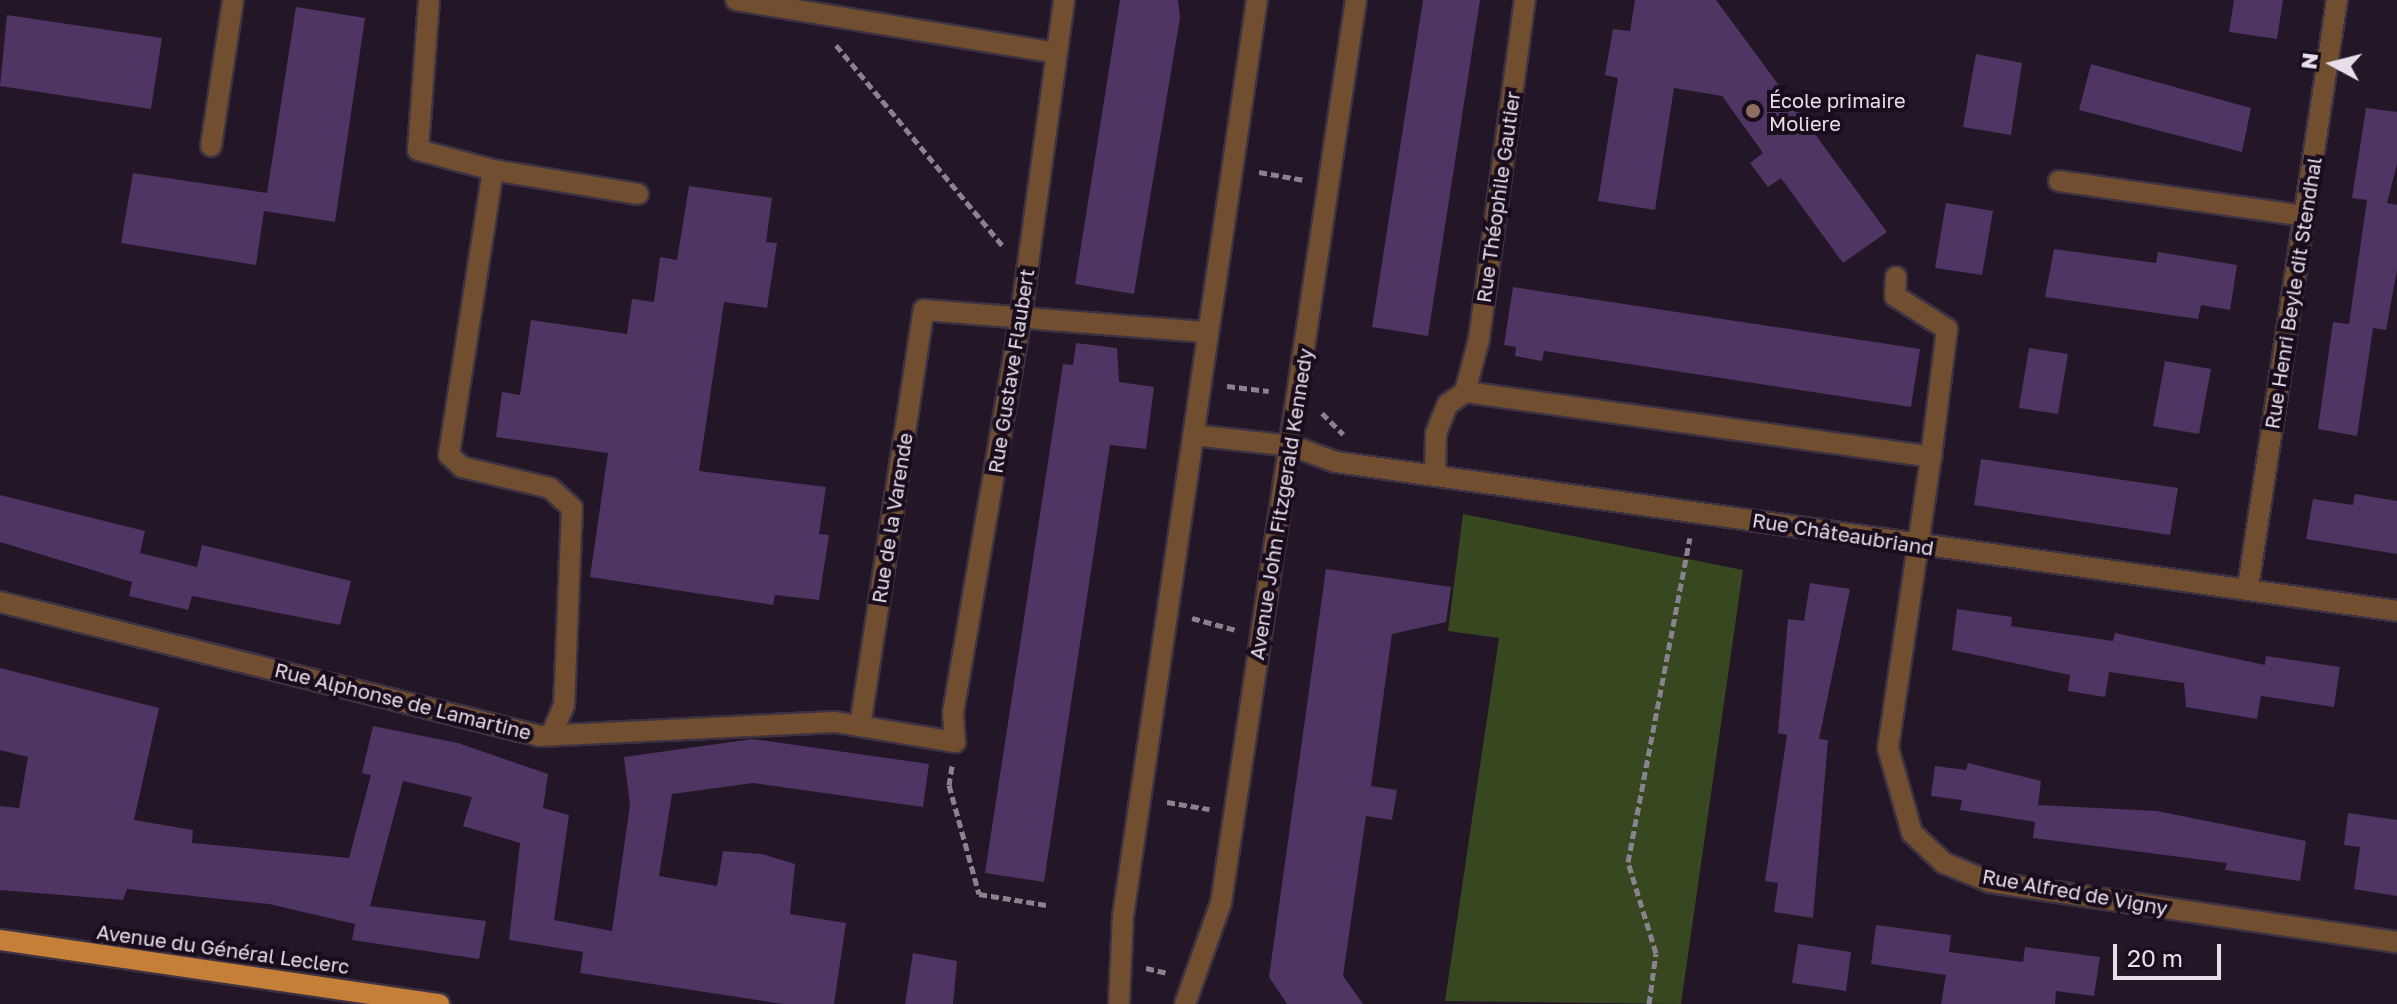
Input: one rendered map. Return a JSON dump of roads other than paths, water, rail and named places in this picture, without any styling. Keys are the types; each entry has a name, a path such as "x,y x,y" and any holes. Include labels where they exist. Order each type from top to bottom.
{"main road":[{"name":"Avenue du Général Leclerc","path":"0,940 439,1004"}],"street":[{"path":"211,146 233,0"},
{"path":"429,0 418,150 493,170 638,194"},
{"path":"736,0 1057,53"},
{"name":"Rue Gustave Flaubert","path":"955,742 953,713 1021,315 1064,0"},
{"path":"1119,1004 1120,964 1171,613 1204,332 1234,169 1257,0"},
{"name":"Avenue John Fitzgerald Kennedy","path":"1185,1004 1192,977 1221,903 1258,636 1292,446 1356,0"},
{"name":"Rue Théophile Gautier","path":"1465,392 1525,0"},
{"name":"Rue Henri Beyle dit Stendhal","path":"2248,587 2337,0"},
{"path":"493,170 449,455 462,467 550,488 572,508 564,705 551,735"},
{"path":"2059,181 2305,216"},
{"name":"Rue Alfred de Vigny","path":"1896,277 1895,296 1947,329 1921,547 1888,748 1912,833 1944,863 1990,882 2397,942"},
{"name":"Rue de la Varende","path":"860,726 924,310 1021,315"},
{"path":"1021,315 1204,332"},
{"path":"1435,476 1436,433 1448,404 1465,392 1931,457"},
{"name":"Rue Châteaubriand","path":"1193,435 1292,446 1336,462 1696,509 1921,547 2248,587 2397,611"},
{"name":"Rue Alphonse de Lamartine","path":"0,602 551,735 860,726 955,742"}],"place":[{"name":"École primaire Moliere","path":"1753,111"}]}
